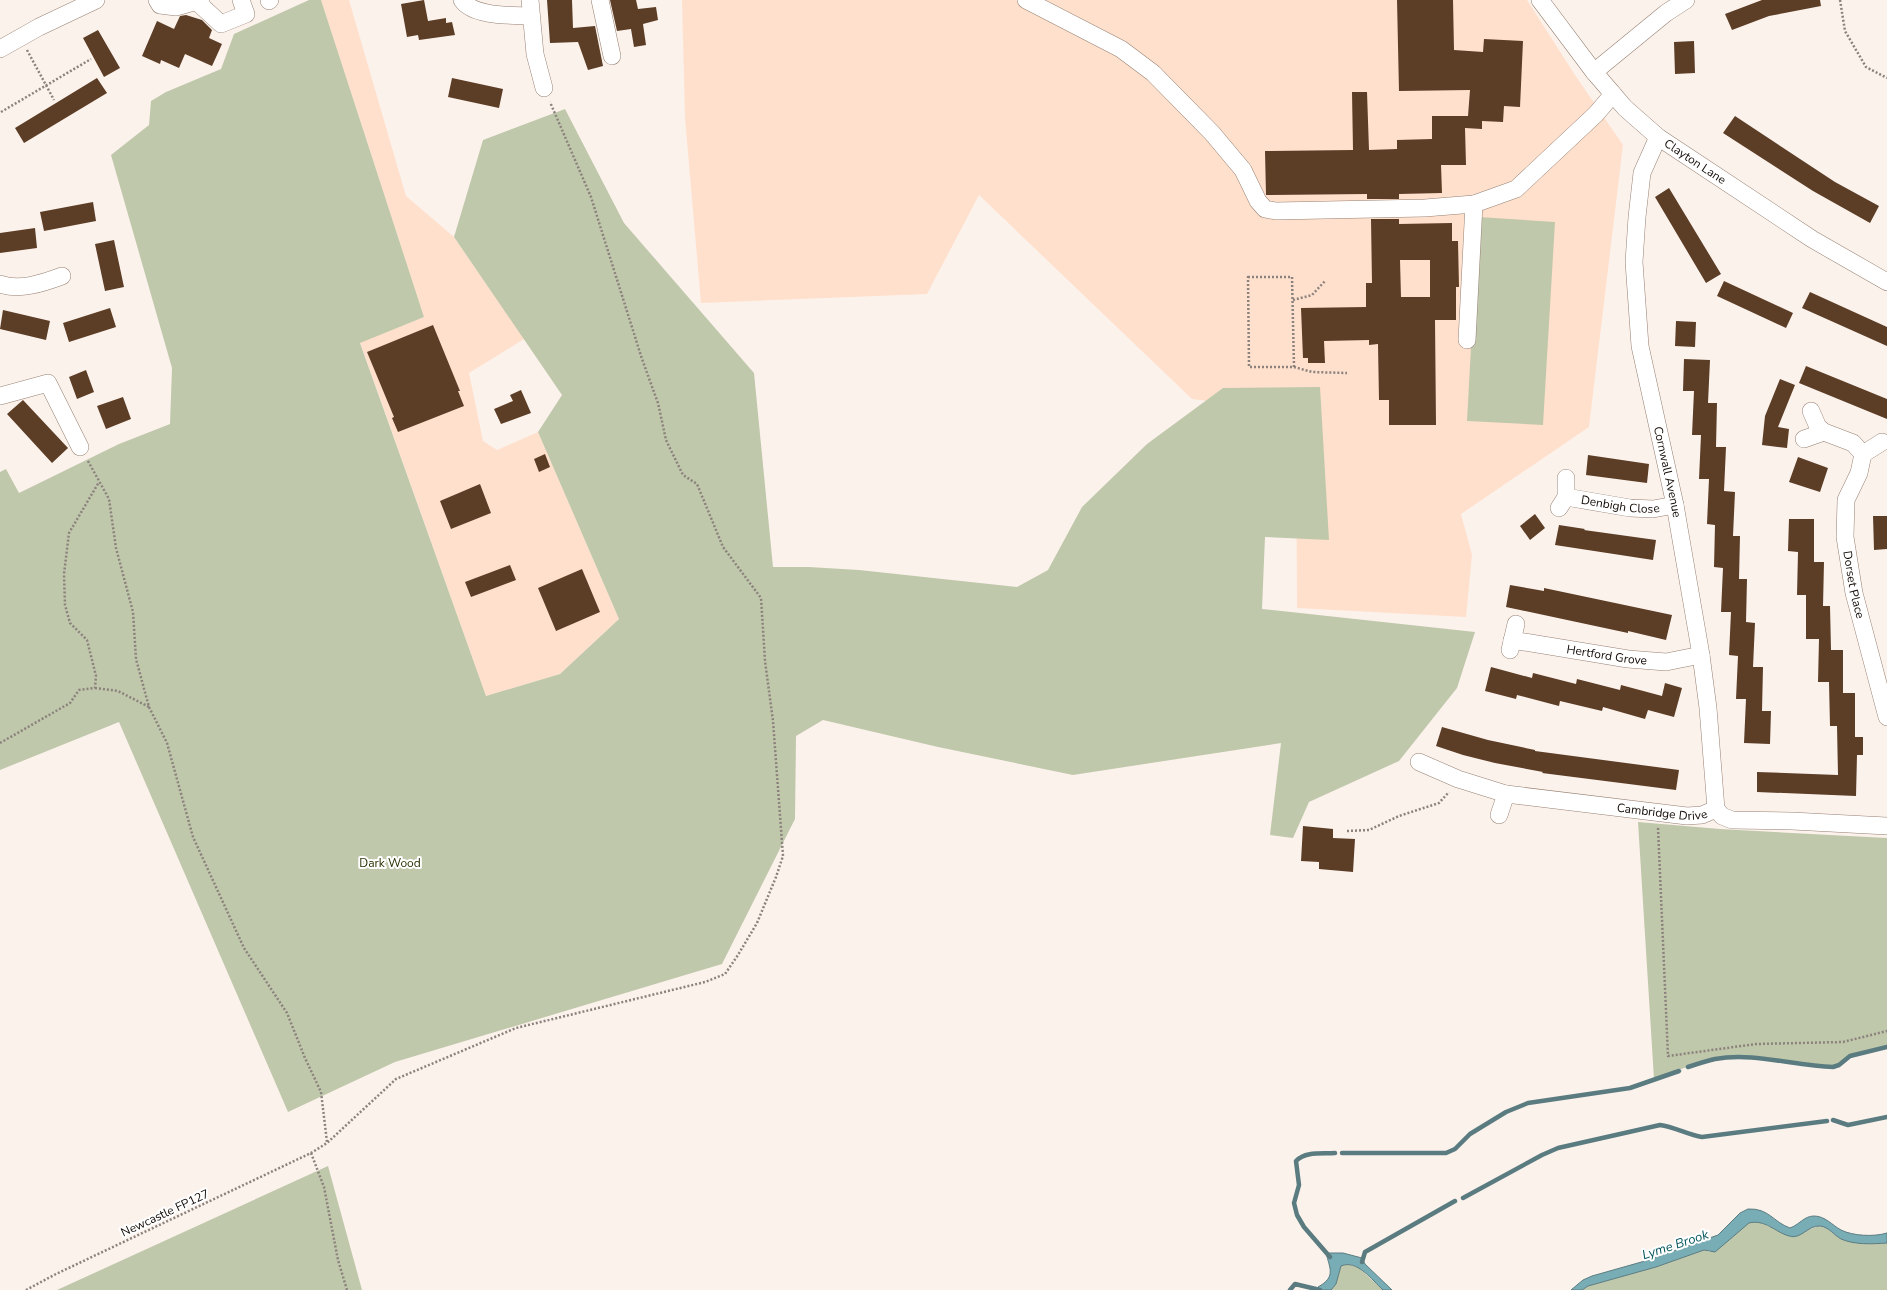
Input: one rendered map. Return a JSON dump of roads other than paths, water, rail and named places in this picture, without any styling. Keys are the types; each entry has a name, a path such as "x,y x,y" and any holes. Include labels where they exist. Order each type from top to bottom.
{"street":[{"path":"0,49 78,7 96,0"},
{"path":"157,0 160,5 176,7 199,1 221,24 246,14 241,0"},
{"path":"462,0 466,6 477,12 530,8 535,54 544,88"},
{"path":"600,0 612,56"},
{"path":"1026,0 1121,48 1153,73 1212,133 1243,170 1258,201 1265,209 1276,211 1417,208 1474,204 1516,189 1596,114 1613,94"},
{"name":"Clayton Lane","path":"1540,0 1594,72 1625,108 1658,137 1812,240 1887,282"},
{"path":"1594,72 1666,13 1686,0"},
{"name":"Cornwall Avenue","path":"1658,137 1642,173 1634,262 1640,346 1675,505 1701,655 1708,708 1716,809"},
{"path":"1467,340 1474,204"},
{"path":"0,284 6,286 38,285 62,276"},
{"path":"0,396 48,383 80,447"},
{"path":"1810,410 1818,427 1824,432 1853,443 1862,454 1882,442"},
{"path":"1804,439 1824,432"},
{"name":"Dorset Place","path":"1862,454 1862,462 1859,473 1846,500 1845,537 1854,593 1887,717"},
{"name":"Denbigh Close","path":"1566,478 1563,502 1654,510 1675,505"},
{"name":"Hertford Grove","path":"1513,638 1628,659 1666,662 1701,655"},
{"name":"Cambridge Drive","path":"1419,762 1458,779 1506,794 1687,816 1702,815 1716,809 1722,816 1732,820 1792,820 1887,826"},
{"path":"1499,815 1506,794"}],"water":[{"path":"1748,1209 1755,1209 1766,1213 1790,1228 1807,1217 1818,1216 1822,1217 1841,1230 1851,1234 1870,1235 1887,1233 1887,1243 1864,1244 1846,1241 1841,1239 1829,1229 1820,1226 1816,1226 1793,1237 1765,1224 1755,1222 1749,1223 1715,1252 1704,1250 1656,1267 1588,1286 1582,1290 1571,1290 1583,1280 1592,1276 1645,1261 1718,1235 1740,1213"},
{"path":"1326,1253 1343,1253 1362,1258 1365,1264 1392,1290 1383,1290 1364,1272 1353,1265 1347,1265 1341,1266 1336,1284 1331,1290 1319,1290 1318,1287 1327,1280 1330,1272"}],"waterway":[{"path":"1688,1067 1715,1059 1730,1057 1759,1058 1833,1067 1839,1065 1850,1056 1887,1047"},
{"path":"1342,1153 1446,1153 1455,1149 1470,1134 1506,1112 1528,1103 1630,1088 1679,1071"},
{"path":"1833,1120 1848,1125 1887,1117"},
{"path":"1463,1198 1542,1155 1558,1148 1660,1125 1702,1137 1827,1121"},
{"path":"1330,1257 1304,1227 1297,1215 1294,1203 1299,1185 1296,1161 1309,1154 1335,1153"},
{"path":"1362,1262 1365,1252 1455,1201"},
{"name":"Lyme Brook","path":"1290,1290 1295,1284 1320,1290"}],"park label":[{"name":"Dark Wood","path":"390,863"}]}
